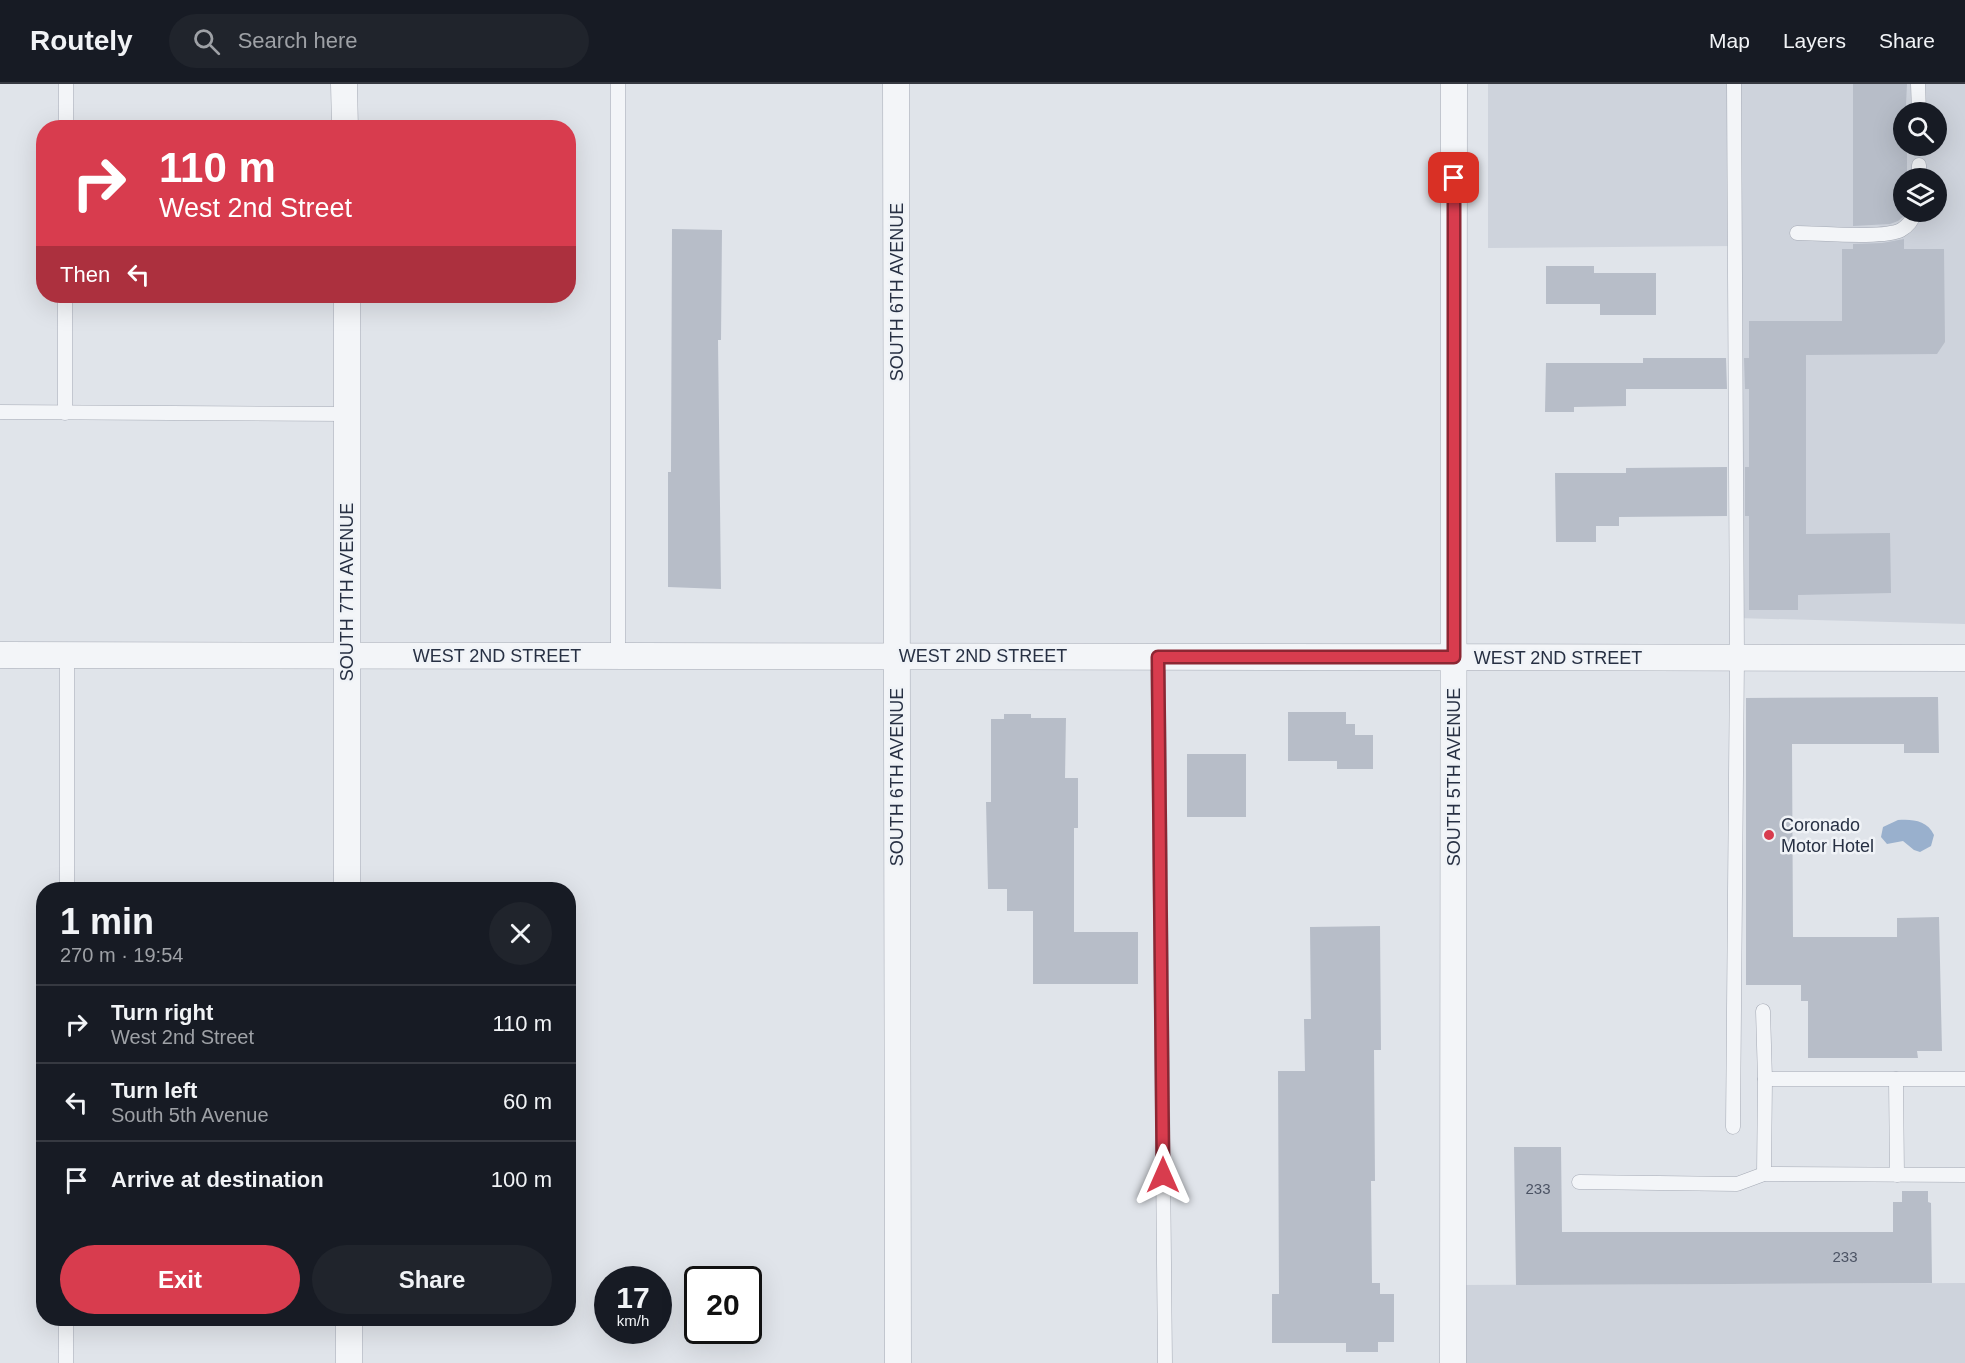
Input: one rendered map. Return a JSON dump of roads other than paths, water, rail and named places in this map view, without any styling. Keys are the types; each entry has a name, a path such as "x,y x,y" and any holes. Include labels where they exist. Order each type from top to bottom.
{"street":[{"path":"344,84 345,120"},
{"name":"SOUTH 6TH AVENUE","path":"896,84 898,1363"},
{"name":"SOUTH 5TH AVENUE","path":"1453,1363 1454,84"},
{"name":"SOUTH 7TH AVENUE","path":"347,303 347,882"},
{"name":"WEST 2ND STREET","path":"0,655 1965,658"},
{"path":"349,1326 349,1363"}],"lane":[{"path":"66,84 66,120"},
{"path":"618,84 618,656"},
{"path":"1733,1127 1737,658 1734,84"},
{"path":"1918,84 1919,102"},
{"path":"1797,233 1886,234 1901,230 1910,222"},
{"path":"65,303 65,413"},
{"path":"0,412 348,414"},
{"path":"67,655 67,882"},
{"path":"1158,657 1165,1363"},
{"path":"1763,1011 1764,1174"},
{"path":"1765,1079 1965,1078"},
{"path":"1896,1079 1897,1175"},
{"path":"1579,1182 1737,1184 1764,1174 1965,1175"},
{"path":"66,1326 66,1363"}],"water":[{"path":"1898,820 1914,820 1927,826 1934,835 1931,846 1920,852 1903,841 1887,844 1881,837 1883,827"}],"place":[{"name":"Coronado Motor Hotel","path":"1769,835"}]}
